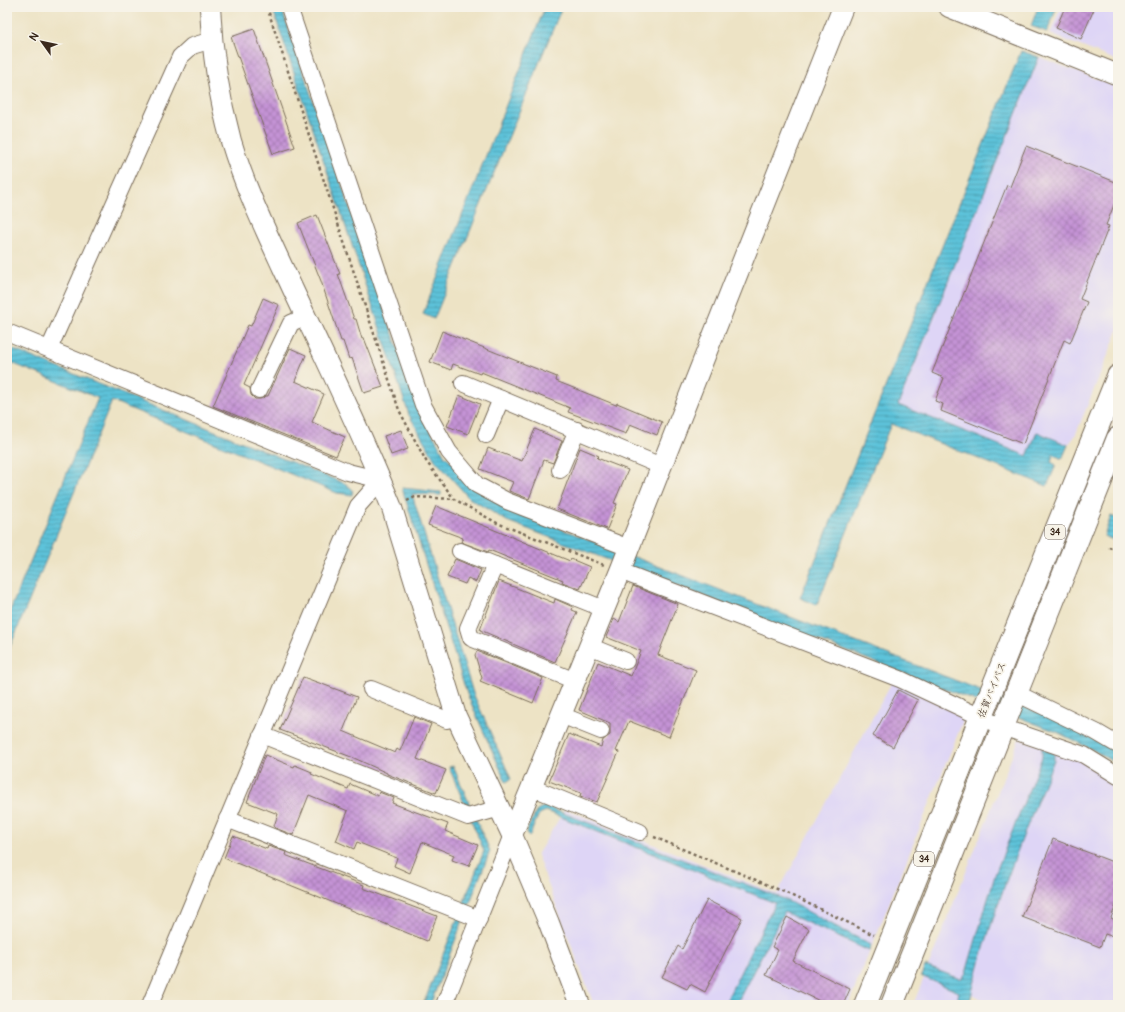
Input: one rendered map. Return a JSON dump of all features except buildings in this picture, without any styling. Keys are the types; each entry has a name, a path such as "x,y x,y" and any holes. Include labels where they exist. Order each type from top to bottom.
{"highway":[{"name":"佐賀バイパス","path":"865,1005 1118,376"},
{"name":"34","path":"892,1005 1118,438"}],"street":[{"path":"210,7 212,40 219,92 232,143 257,210 305,317 361,432 392,508 437,659 456,716 483,813"},
{"path":"289,7 423,406 449,452 477,485 507,501 629,548"},
{"path":"444,1005 662,466 843,7"},
{"path":"949,7 1118,75"},
{"path":"49,349 180,56 192,46 212,40"},
{"path":"259,390 291,323 305,317"},
{"path":"7,332 348,472 381,480"},
{"path":"463,383 662,466"},
{"path":"486,435 501,399"},
{"path":"560,470 577,430"},
{"path":"150,1005 358,506 381,480"},
{"path":"460,551 604,609"},
{"path":"495,566 468,628 472,638 575,681"},
{"path":"620,571 900,679 982,716 1084,755 1118,776"},
{"path":"589,646 626,661"},
{"path":"371,689 447,720 456,716"},
{"path":"1015,695 1096,732 1118,745"},
{"path":"561,715 601,731"},
{"path":"262,735 483,813 512,835 549,923 580,1005"},
{"path":"531,787 640,832"},
{"path":"227,819 479,919"}],"path":[{"path":"415,497 454,499"},
{"path":"1109,546 1118,551"},
{"path":"640,832 782,891 890,943"}],"shaded area":[{"path":"1061,7 1118,7 1118,61 1050,34"},
{"path":"1039,57 1118,87 1118,330 1075,436 1068,445 1037,432 1027,456 898,405"},
{"path":"893,680 965,716 848,1005 594,1005 537,855 565,809 777,894"},
{"path":"1019,739 1079,758 1118,784 1118,1005 994,1005 967,992 964,1005 913,1005"}],"water":[{"path":"272,7 281,7 419,410 445,456 512,510 1061,721 1118,753 1118,765 1095,751 1057,732 507,521 469,498 435,460 409,415"},
{"path":"545,7 562,7 434,319 423,314"},
{"path":"1038,7 1057,7 1047,32 1031,26"},
{"path":"1021,51 1039,57 898,405 1027,456 1037,432 1068,445 1062,459 1053,454 1051,462 1056,465 1047,486 891,424 817,605 800,598"},
{"path":"7,347 346,484 353,490 352,495 337,493 112,401 7,654 7,618 98,398 7,361"},
{"path":"402,488 441,492 441,495 412,494 473,693 511,779 506,782 467,694"},
{"path":"1111,516 1118,519 1118,542 1104,536"},
{"path":"1042,748 1054,753 1054,760 1006,881 986,943 969,1005 956,1005 959,992 921,976 925,966 961,979 966,973 996,872 1042,757"},
{"path":"453,766 490,851 430,1005 423,1005 484,851 449,767"},
{"path":"545,806 784,899 871,945 869,951 784,912 736,1005 724,1005 775,903 546,811 539,814 529,837 526,832 537,810"}]}
